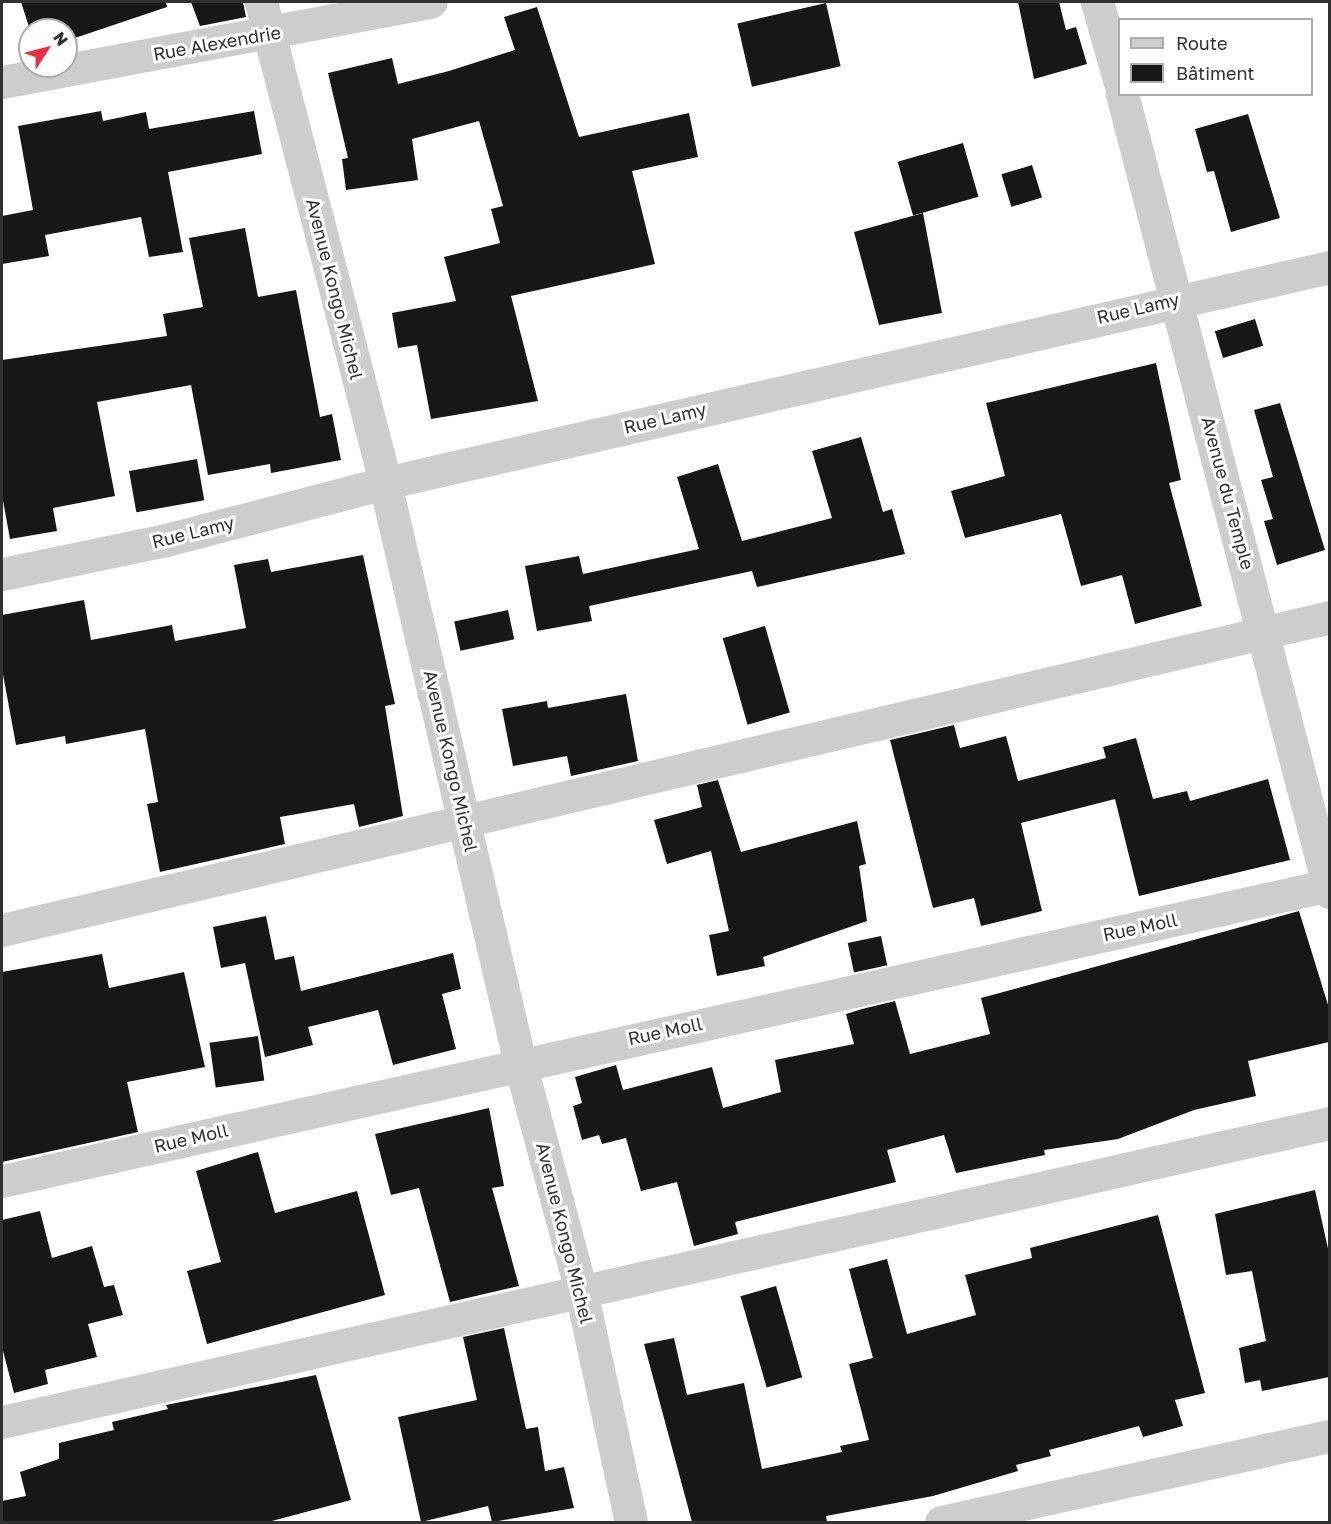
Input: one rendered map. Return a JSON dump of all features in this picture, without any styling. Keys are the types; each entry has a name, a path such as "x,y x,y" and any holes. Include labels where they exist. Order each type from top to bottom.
{"street":[{"name":"Avenue Kongo Michel","path":"261,2 385,483 466,823 520,1063 581,1291 631,1522"},
{"name":"Rue Alexendrie","path":"2,82 431,2"},
{"path":"1097,2 1118,79"},
{"name":"Avenue du Temple","path":"1123,96 1265,632 1329,887"},
{"name":"Rue Lamy","path":"2,574 166,540 385,483 1178,299 1329,267"},
{"path":"2,930 466,823 1329,617"},
{"name":"Rue Moll","path":"2,1181 520,1063 1329,887"},
{"path":"2,1422 1329,1123"},
{"path":"941,1522 1329,1436"}],"building":[{"path":"21,2 166,2 167,7 78,37 78,18 26,18"},
{"path":"191,2 243,2 246,17 200,26"},
{"path":"1018,2 1059,2 1066,30 1076,27 1087,64 1034,79"},
{"path":"826,3 841,66 752,87 737,23"},
{"path":"537,7 579,137 689,113 698,157 632,171 655,264 511,296 538,401 431,419 417,345 398,348 392,313 456,301 444,257 500,243 491,209 503,206 479,121 412,139 418,180 346,190 342,159 348,158 328,73 392,58 398,84 449,71 515,50 504,17"},
{"path":"101,111 103,121 146,112 149,129 254,111 262,154 168,172 183,252 149,257 141,217 45,235 49,256 2,264 2,216 33,210 18,126"},
{"path":"1248,114 1280,218 1231,232 1214,171 1207,172 1195,129"},
{"path":"963,143 978,197 913,216 898,162"},
{"path":"1032,165 1042,198 1011,207 1001,174"},
{"path":"923,213 942,313 879,325 854,232"},
{"path":"245,228 258,297 296,290 320,417 332,414 341,460 271,473 270,464 208,475 191,385 97,402 115,496 53,508 57,531 10,539 2,495 2,360 167,336 163,314 203,307 189,238"},
{"path":"1255,319 1263,346 1223,358 1215,331"},
{"path":"1156,363 1181,480 1169,483 1202,606 1135,624 1122,575 1081,586 1061,514 965,538 951,491 1005,476 986,403"},
{"path":"1280,403 1325,550 1277,565 1264,521 1273,519 1261,480 1273,477 1254,410"},
{"path":"861,437 883,512 892,509 905,554 757,587 752,571 589,606 592,621 537,631 525,566 579,556 583,574 699,549 677,477 718,464 742,541 832,518 812,451"},
{"path":"197,459 204,500 136,512 129,471"},
{"path":"363,555 395,704 385,706 403,816 359,827 354,804 280,817 285,844 160,872 147,804 158,802 145,729 66,744 65,736 16,745 2,669 2,615 84,600 91,640 172,625 175,641 246,628 234,565 268,559 271,572"},
{"path":"508,610 514,639 460,651 454,621"},
{"path":"765,626 790,713 748,725 723,638"},
{"path":"626,694 638,761 571,776 567,756 513,766 502,709 547,701 548,708"},
{"path":"954,725 960,748 1006,736 1018,781 1106,758 1103,747 1136,738 1153,799 1187,791 1190,801 1268,779 1290,860 1139,896 1115,799 1021,823 1042,911 981,926 974,898 933,908 890,740"},
{"path":"718,780 741,852 857,821 866,864 859,866 867,921 763,957 765,966 717,976 709,935 729,931 711,851 667,864 654,820 702,807 697,785"},
{"path":"1299,911 1329,1008 1329,1042 1248,1061 1256,1096 1194,1110 1118,1139 1044,1150 1045,1155 956,1173 944,1135 887,1150 896,1182 735,1222 738,1234 694,1246 677,1182 641,1191 626,1138 602,1144 599,1135 582,1140 573,1106 582,1103 575,1077 616,1065 623,1090 712,1067 723,1108 781,1092 775,1060 854,1044 846,1014 895,1001 910,1054 990,1034 981,998"},
{"path":"266,916 275,960 294,956 301,991 453,953 461,989 442,994 456,1049 393,1065 378,1010 308,1027 313,1045 265,1057 245,963 221,968 213,927"},
{"path":"881,936 887,965 854,972 848,943"},
{"path":"102,954 109,988 184,972 205,1067 127,1082 138,1132 2,1162 2,972"},
{"path":"258,1036 264,1081 216,1087 209,1043"},
{"path":"489,1108 504,1186 492,1188 519,1286 450,1302 419,1188 391,1195 375,1134"},
{"path":"258,1152 275,1213 357,1191 385,1295 207,1344 187,1271 221,1262 196,1171"},
{"path":"1315,1190 1329,1253 1329,1377 1262,1391 1260,1380 1245,1383 1239,1348 1266,1341 1252,1271 1226,1275 1215,1214"},
{"path":"40,1211 52,1258 92,1246 104,1287 114,1285 123,1315 88,1324 97,1357 45,1370 48,1384 14,1393 2,1347 2,1220"},
{"path":"1158,1215 1205,1393 1175,1400 1183,1426 1143,1437 1139,1426 1049,1450 1051,1456 1016,1465 1018,1471 933,1496 826,1516 827,1522 692,1522 644,1344 674,1338 687,1395 744,1383 762,1469 842,1452 840,1446 869,1440 849,1364 873,1358 849,1269 887,1259 907,1334 976,1315 965,1275 1032,1258 1030,1248"},
{"path":"776,1286 802,1377 767,1388 740,1296"},
{"path":"504,1328 526,1429 538,1427 545,1471 564,1467 574,1508 492,1522 488,1506 421,1522 398,1417 477,1400 463,1337"},
{"path":"316,1375 351,1500 268,1522 2,1522 2,1501 26,1496 20,1472 59,1459 59,1443 114,1430 112,1422 168,1409 166,1405"}]}
